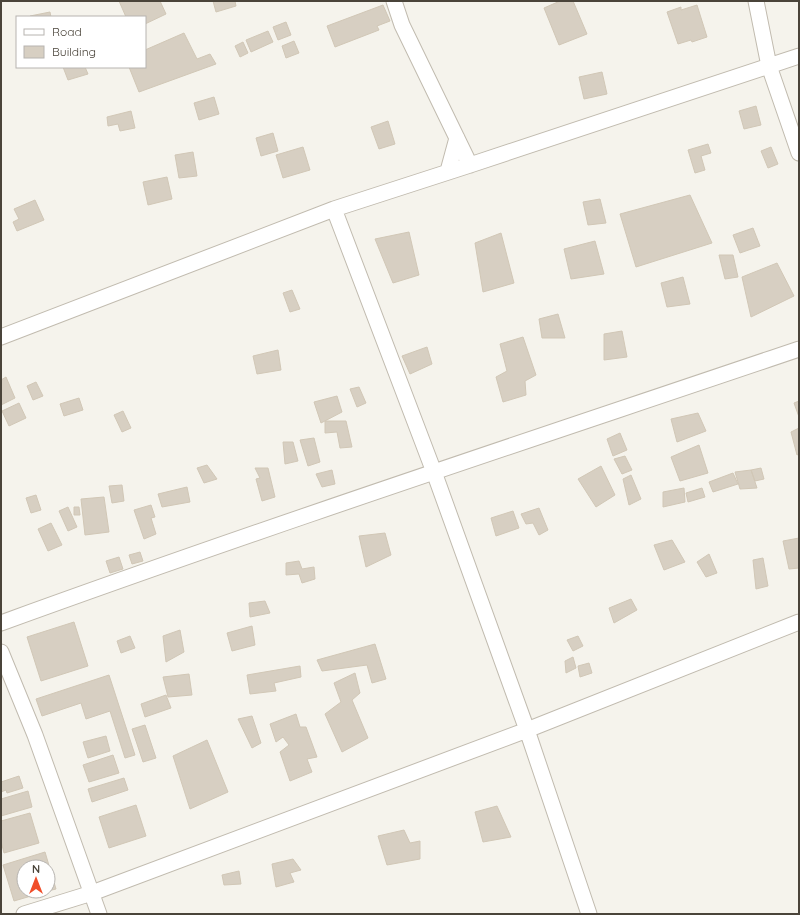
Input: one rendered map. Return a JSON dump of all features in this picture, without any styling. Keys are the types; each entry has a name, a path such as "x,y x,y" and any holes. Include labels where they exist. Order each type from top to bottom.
{"street":[{"path":"394,1 402,25 470,165"},
{"path":"756,1 769,66 799,153"},
{"path":"1,337 334,209 799,56"},
{"path":"448,171 457,138"},
{"path":"334,209 434,472 527,730 589,914"},
{"path":"1,623 434,472 799,349"},
{"path":"24,914 92,893 527,730 799,622"},
{"path":"1,652 36,735 99,914"}],"building":[{"path":"119,1 160,1 166,14 146,24 146,16 126,16"},
{"path":"213,1 235,1 236,6 216,12"},
{"path":"560,1 573,1 587,34 559,45 544,8"},
{"path":"383,5 390,21 377,26 379,30 335,47 327,26"},
{"path":"697,5 707,37 692,42 691,40 678,44 667,12 681,7 681,10"},
{"path":"50,12 51,16 30,16"},
{"path":"286,22 291,35 278,40 273,27"},
{"path":"268,31 273,42 251,52 246,40"},
{"path":"184,33 197,59 210,54 216,64 139,92 129,68 146,68 146,50"},
{"path":"294,41 299,53 286,58 282,46"},
{"path":"243,42 248,53 240,57 235,46"},
{"path":"63,68 85,68 88,74 68,80"},
{"path":"602,72 607,94 584,99 579,77"},
{"path":"214,97 219,114 199,120 194,103"},
{"path":"756,106 761,125 744,129 739,111"},
{"path":"131,111 135,128 120,131 118,124 108,126 107,117"},
{"path":"388,121 395,144 379,149 371,127"},
{"path":"273,133 278,151 261,156 256,138"},
{"path":"708,144 711,153 701,156 705,170 695,173 688,150"},
{"path":"303,147 310,170 283,178 276,155"},
{"path":"771,147 778,164 768,168 761,151"},
{"path":"193,152 197,176 179,178 175,155"},
{"path":"167,177 172,199 148,205 143,182"},
{"path":"690,195 712,243 636,267 620,214"},
{"path":"600,199 606,223 588,225 583,202"},
{"path":"35,200 44,220 17,231 13,222 19,219 14,209"},
{"path":"753,228 760,246 740,253 733,235"},
{"path":"409,232 419,275 393,283 375,239"},
{"path":"501,233 514,283 483,292 475,243"},
{"path":"595,241 604,274 571,279 564,249"},
{"path":"719,255 733,255 738,277 725,279"},
{"path":"777,263 794,296 751,317 742,277"},
{"path":"683,277 690,304 667,307 661,283"},
{"path":"292,290 300,309 290,312 283,293"},
{"path":"558,314 565,338 542,338 539,319"},
{"path":"622,331 627,357 604,360 604,334"},
{"path":"523,337 536,375 525,381 526,395 503,402 496,377 507,371 500,344"},
{"path":"427,347 432,364 410,374 402,356"},
{"path":"278,350 281,370 257,374 253,356"},
{"path":"6,377 15,398 1,405 1,380"},
{"path":"36,382 43,396 33,400 27,386"},
{"path":"359,387 366,403 357,407 350,389"},
{"path":"337,396 342,412 321,423 314,402"},
{"path":"79,398 83,410 64,416 60,404"},
{"path":"799,401 799,417 794,403"},
{"path":"19,403 26,418 9,426 2,411"},
{"path":"123,411 131,428 122,432 114,415"},
{"path":"698,413 706,431 677,442 671,419"},
{"path":"325,421 346,421 352,447 340,448 337,432 325,433"},
{"path":"799,428 799,454 797,455 791,432"},
{"path":"620,433 627,450 613,456 607,439"},
{"path":"314,438 320,462 308,466 300,440"},
{"path":"283,442 293,442 298,461 285,464"},
{"path":"699,445 708,473 680,481 671,457"},
{"path":"625,456 632,470 622,474 614,459"},
{"path":"207,465 217,479 204,483 197,468"},
{"path":"601,466 615,495 596,507 578,479"},
{"path":"255,468 268,468 275,497 262,501 256,479 260,478"},
{"path":"761,468 764,479 755,481 751,470"},
{"path":"332,470 335,484 322,487 316,474"},
{"path":"751,470 757,488 740,489 735,472"},
{"path":"733,473 738,484 713,492 709,482"},
{"path":"631,475 641,499 629,505 623,479"},
{"path":"122,485 124,501 112,503 109,486"},
{"path":"187,487 190,502 162,507 158,494"},
{"path":"684,488 685,502 663,507 663,492"},
{"path":"702,488 705,497 688,502 686,493"},
{"path":"36,495 41,510 31,513 26,498"},
{"path":"104,497 109,532 85,535 81,499"},
{"path":"151,505 155,517 151,518 156,534 144,539 134,510"},
{"path":"68,507 77,527 68,531 59,511"},
{"path":"74,507 79,507 80,515 74,515"},
{"path":"539,508 548,530 539,535 533,523 526,524 521,514"},
{"path":"513,511 519,528 496,536 491,518"},
{"path":"51,523 62,545 48,551 38,529"},
{"path":"385,533 391,555 366,567 359,536"},
{"path":"799,538 799,568 789,569 783,541"},
{"path":"672,540 685,562 664,570 654,545"},
{"path":"140,552 143,561 132,564 129,555"},
{"path":"709,554 717,573 706,577 697,562"},
{"path":"119,557 123,569 110,573 106,561"},
{"path":"763,558 768,586 756,589 753,560"},
{"path":"299,561 302,569 314,567 315,579 302,583 299,574 286,575 286,563"},
{"path":"631,599 637,610 614,623 609,608"},
{"path":"265,601 270,613 250,617 249,603"},
{"path":"74,622 88,666 41,681 27,637"},
{"path":"252,626 255,645 232,651 227,633"},
{"path":"180,630 184,652 166,662 163,636"},
{"path":"130,636 135,648 121,653 117,641"},
{"path":"578,636 583,646 573,651 567,640"},
{"path":"375,644 386,679 372,683 367,665 322,671 317,660"},
{"path":"573,657 576,668 566,673 565,661"},
{"path":"589,663 592,673 580,677 578,666"},
{"path":"300,666 301,677 274,683 276,691 250,694 247,675"},
{"path":"355,673 360,693 352,700 368,738 342,752 325,714 341,702 334,683"},
{"path":"189,674 192,695 168,697 163,677"},
{"path":"109,675 135,755 125,758 110,711 86,719 81,703 42,716 36,699"},
{"path":"166,695 171,708 145,717 141,704"},
{"path":"296,714 300,727 306,727 317,757 307,759 312,772 290,781 280,752 289,745 283,737 276,742 270,724"},
{"path":"252,716 261,743 252,748 238,719"},
{"path":"145,725 156,758 143,762 132,729"},
{"path":"106,736 110,751 88,758 83,742"},
{"path":"207,740 228,792 190,809 173,756"},
{"path":"113,755 119,773 89,782 83,765"},
{"path":"19,776 23,788 7,793 6,790 1,792 1,782"},
{"path":"124,778 128,790 92,802 88,789"},
{"path":"28,791 32,807 1,816 1,799"},
{"path":"136,805 146,836 109,848 99,817"},
{"path":"497,806 511,837 483,842 475,812"},
{"path":"30,813 39,843 4,853 1,841 1,821"},
{"path":"404,830 410,843 420,841 420,859 387,865 378,836"},
{"path":"45,852 47,859 22,859"},
{"path":"293,859 301,870 290,873 294,882 276,887 272,864"},
{"path":"16,861 16,899 21,899 14,901 3,865"},
{"path":"239,871 241,884 224,885 222,875"}]}
